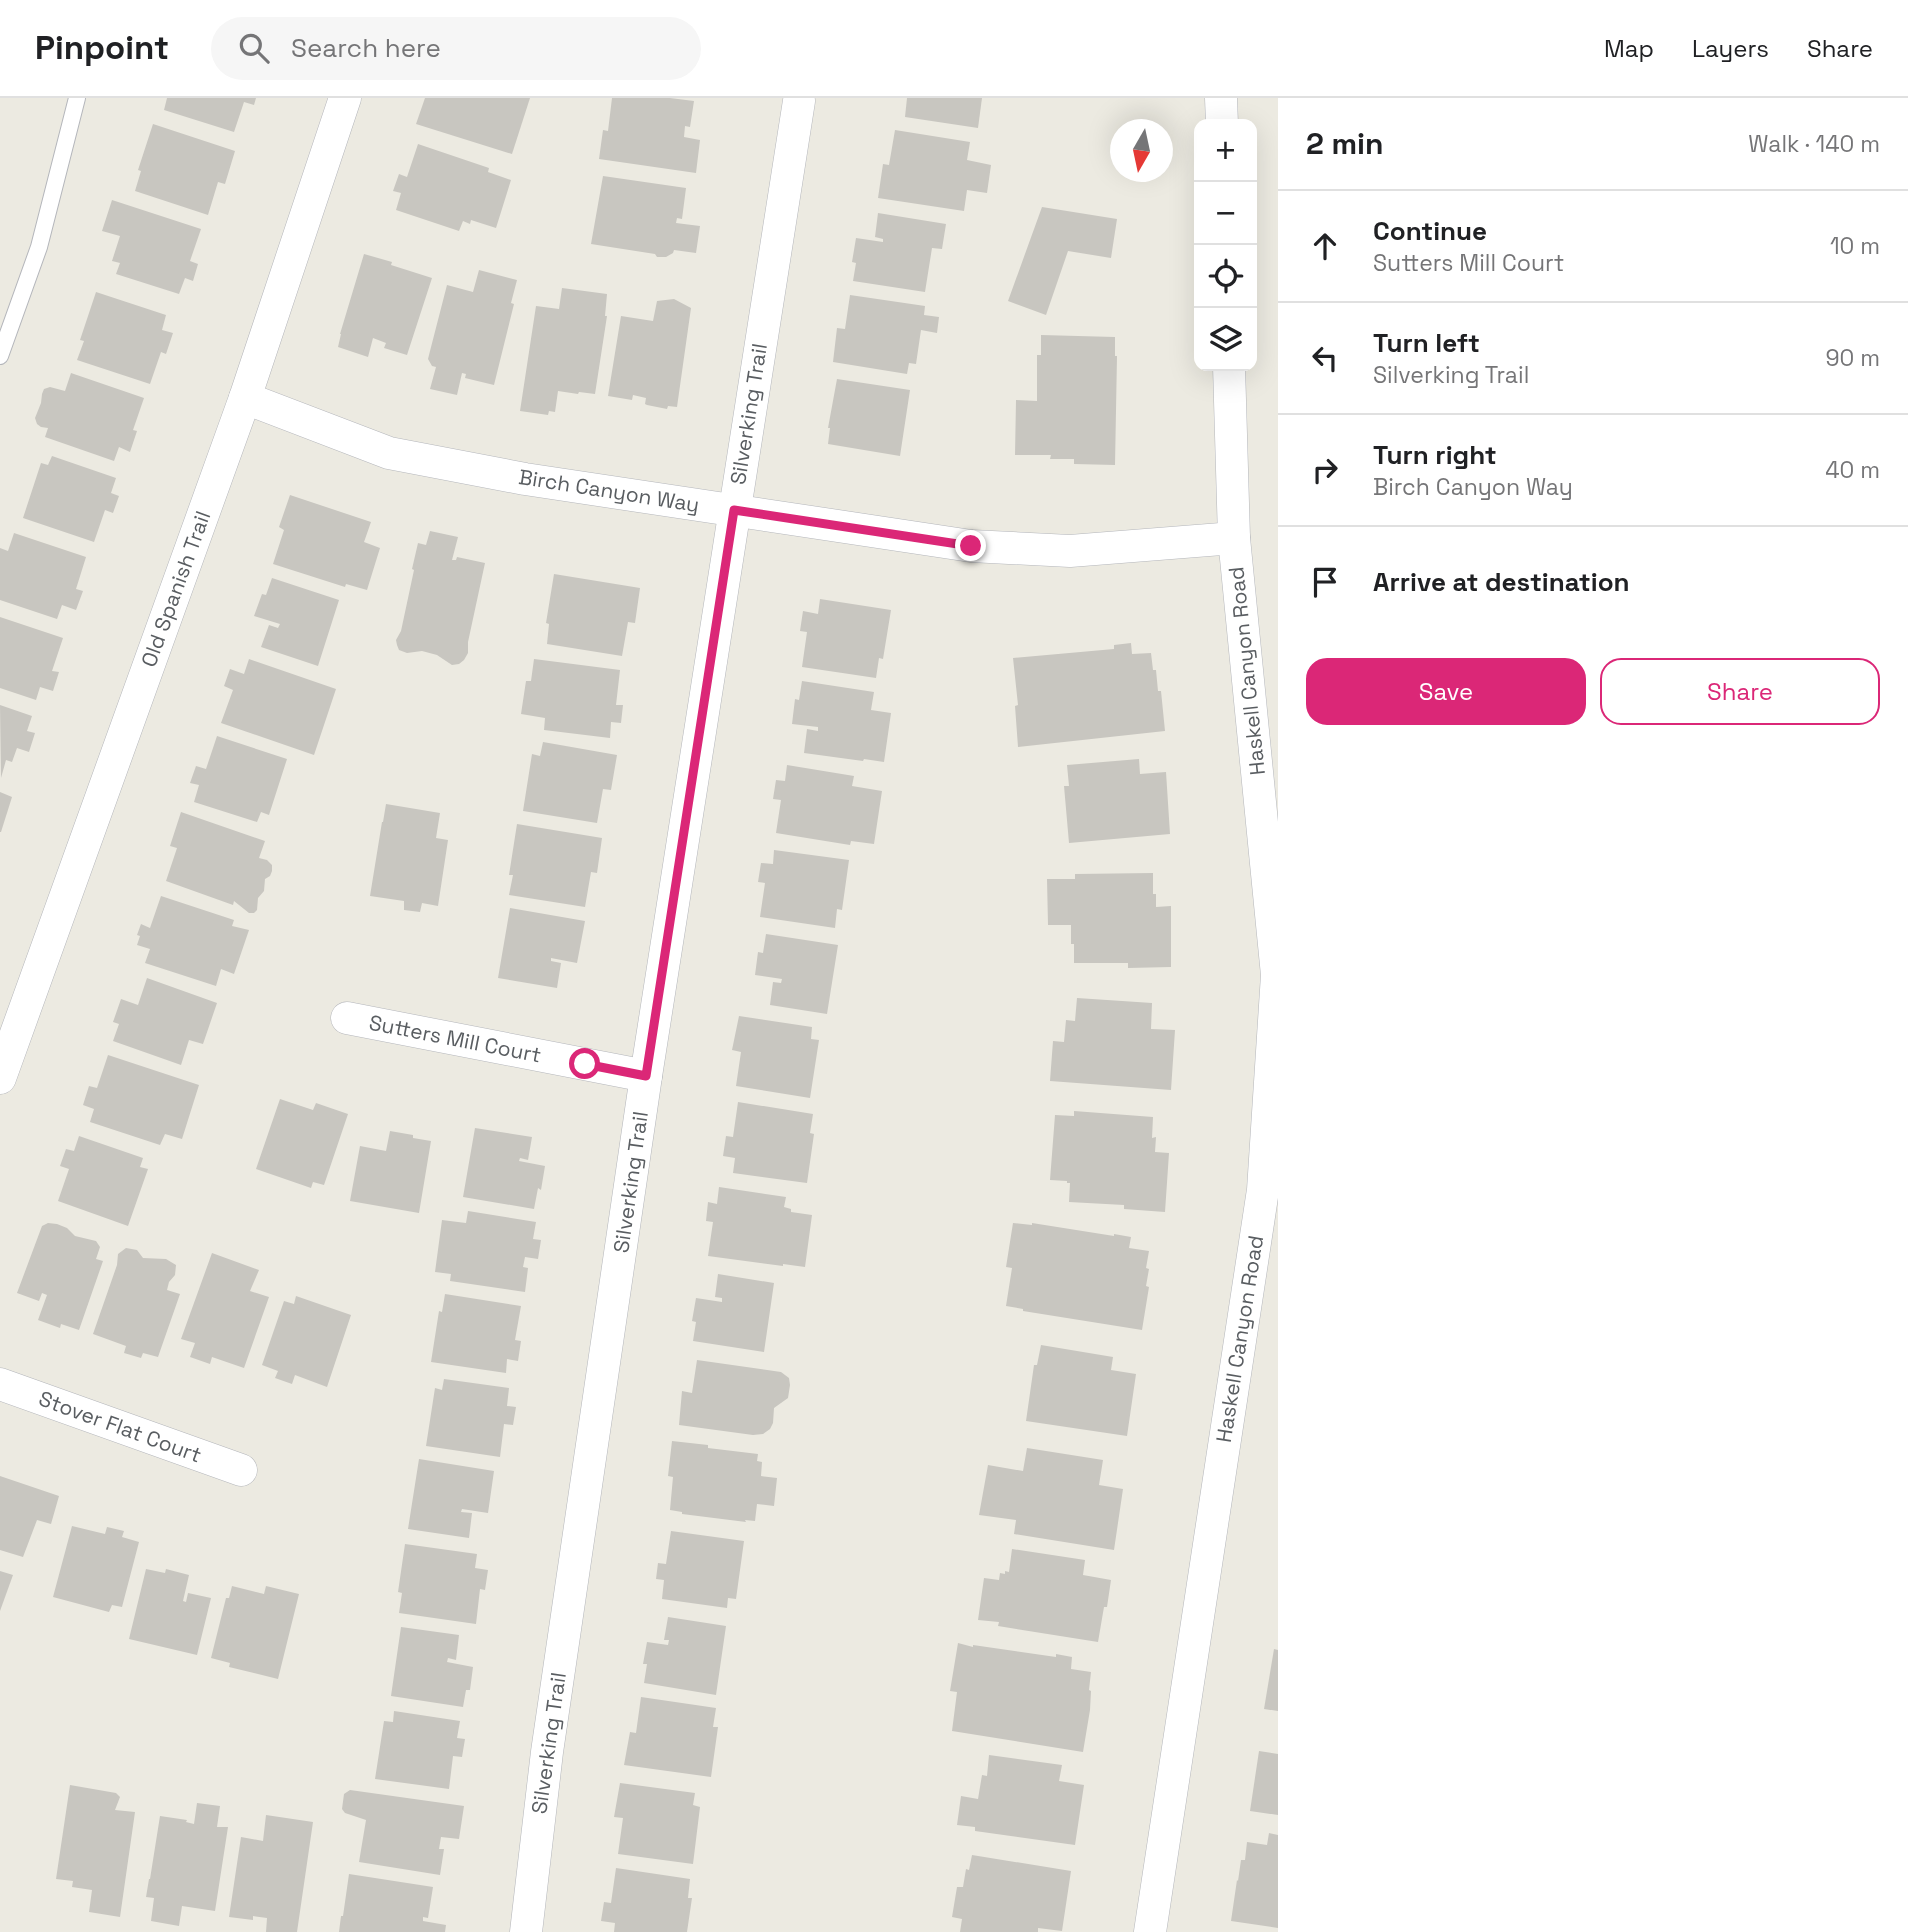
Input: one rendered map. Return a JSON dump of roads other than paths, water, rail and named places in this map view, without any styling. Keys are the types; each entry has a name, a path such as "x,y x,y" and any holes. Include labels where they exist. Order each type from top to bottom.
{"street":[{"name":"Old Spanish Trail","path":"0,1078 245,398 345,98"},
{"path":"1221,98 1222,119"},
{"name":"Silverking Trail","path":"526,1932 547,1752 646,1076 799,102"},
{"name":"Haskell Canyon Road","path":"1150,1932 1263,1190 1277,975 1234,538 1229,371"},
{"name":"Birch Canyon Way","path":"245,398 389,453 525,479 984,547 1070,551 1234,538"},
{"name":"Sutters Mill Court","path":"347,1018 646,1076"},
{"name":"Stover Flat Court","path":"0,1384 241,1470"}],"lane":[{"path":"0,356 38,247 77,98"}]}
